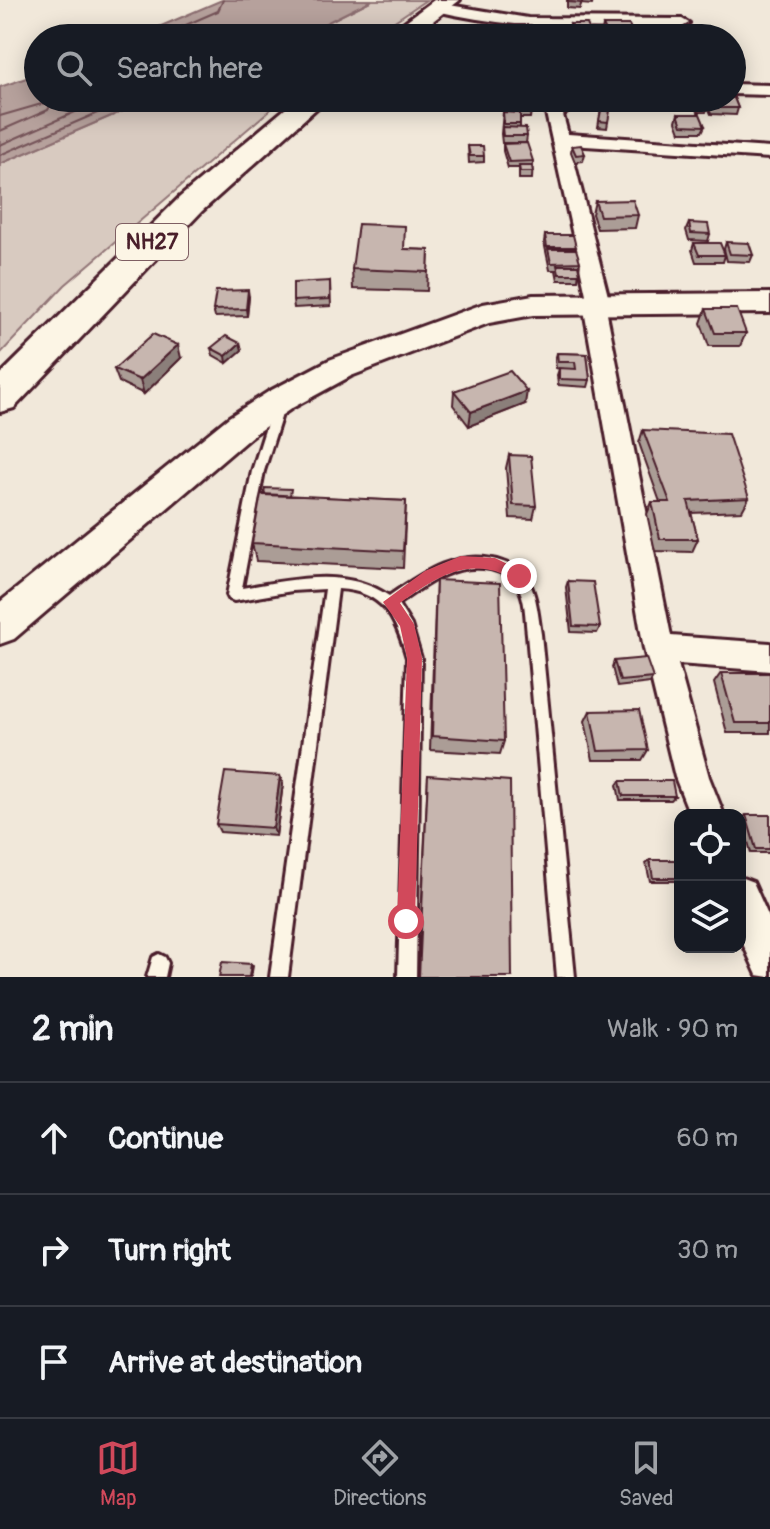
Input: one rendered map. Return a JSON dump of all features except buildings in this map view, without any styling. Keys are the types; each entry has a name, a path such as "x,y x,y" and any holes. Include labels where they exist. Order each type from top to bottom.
{"highway":[{"path":"415,24 443,4"},
{"name":"NH27","path":"0,398 172,221 298,112"}],"main road":[{"path":"0,626 210,450 280,400 340,368 483,314 533,305 770,303"}],"street":[{"path":"443,4 493,19 541,24 682,23"},
{"path":"746,89 770,90"},
{"path":"556,112 558,139 596,304 659,649 692,777 705,809"},
{"path":"558,139 770,153"},
{"path":"659,649 770,657"},
{"path":"746,908 770,962"}],"lane":[{"path":"280,400 258,471 234,595 332,584 358,585 376,590 390,602 406,624 414,658 407,977"},
{"path":"390,602 430,575 461,562 478,561 507,568 519,576 527,591 534,634 566,977"},
{"path":"279,977 332,584"}],"shaded area":[{"path":"372,0 426,0 390,24 324,24"},
{"path":"121,112 268,112 65,285 0,354 0,164"}],"water":[{"path":"222,0 372,0 324,24 166,24"},
{"path":"24,79 24,112 121,112 0,164 0,87"}],"route":[{"path":"406,921 414,658 406,624 390,602 430,575 461,562 495,564 519,576"}]}
